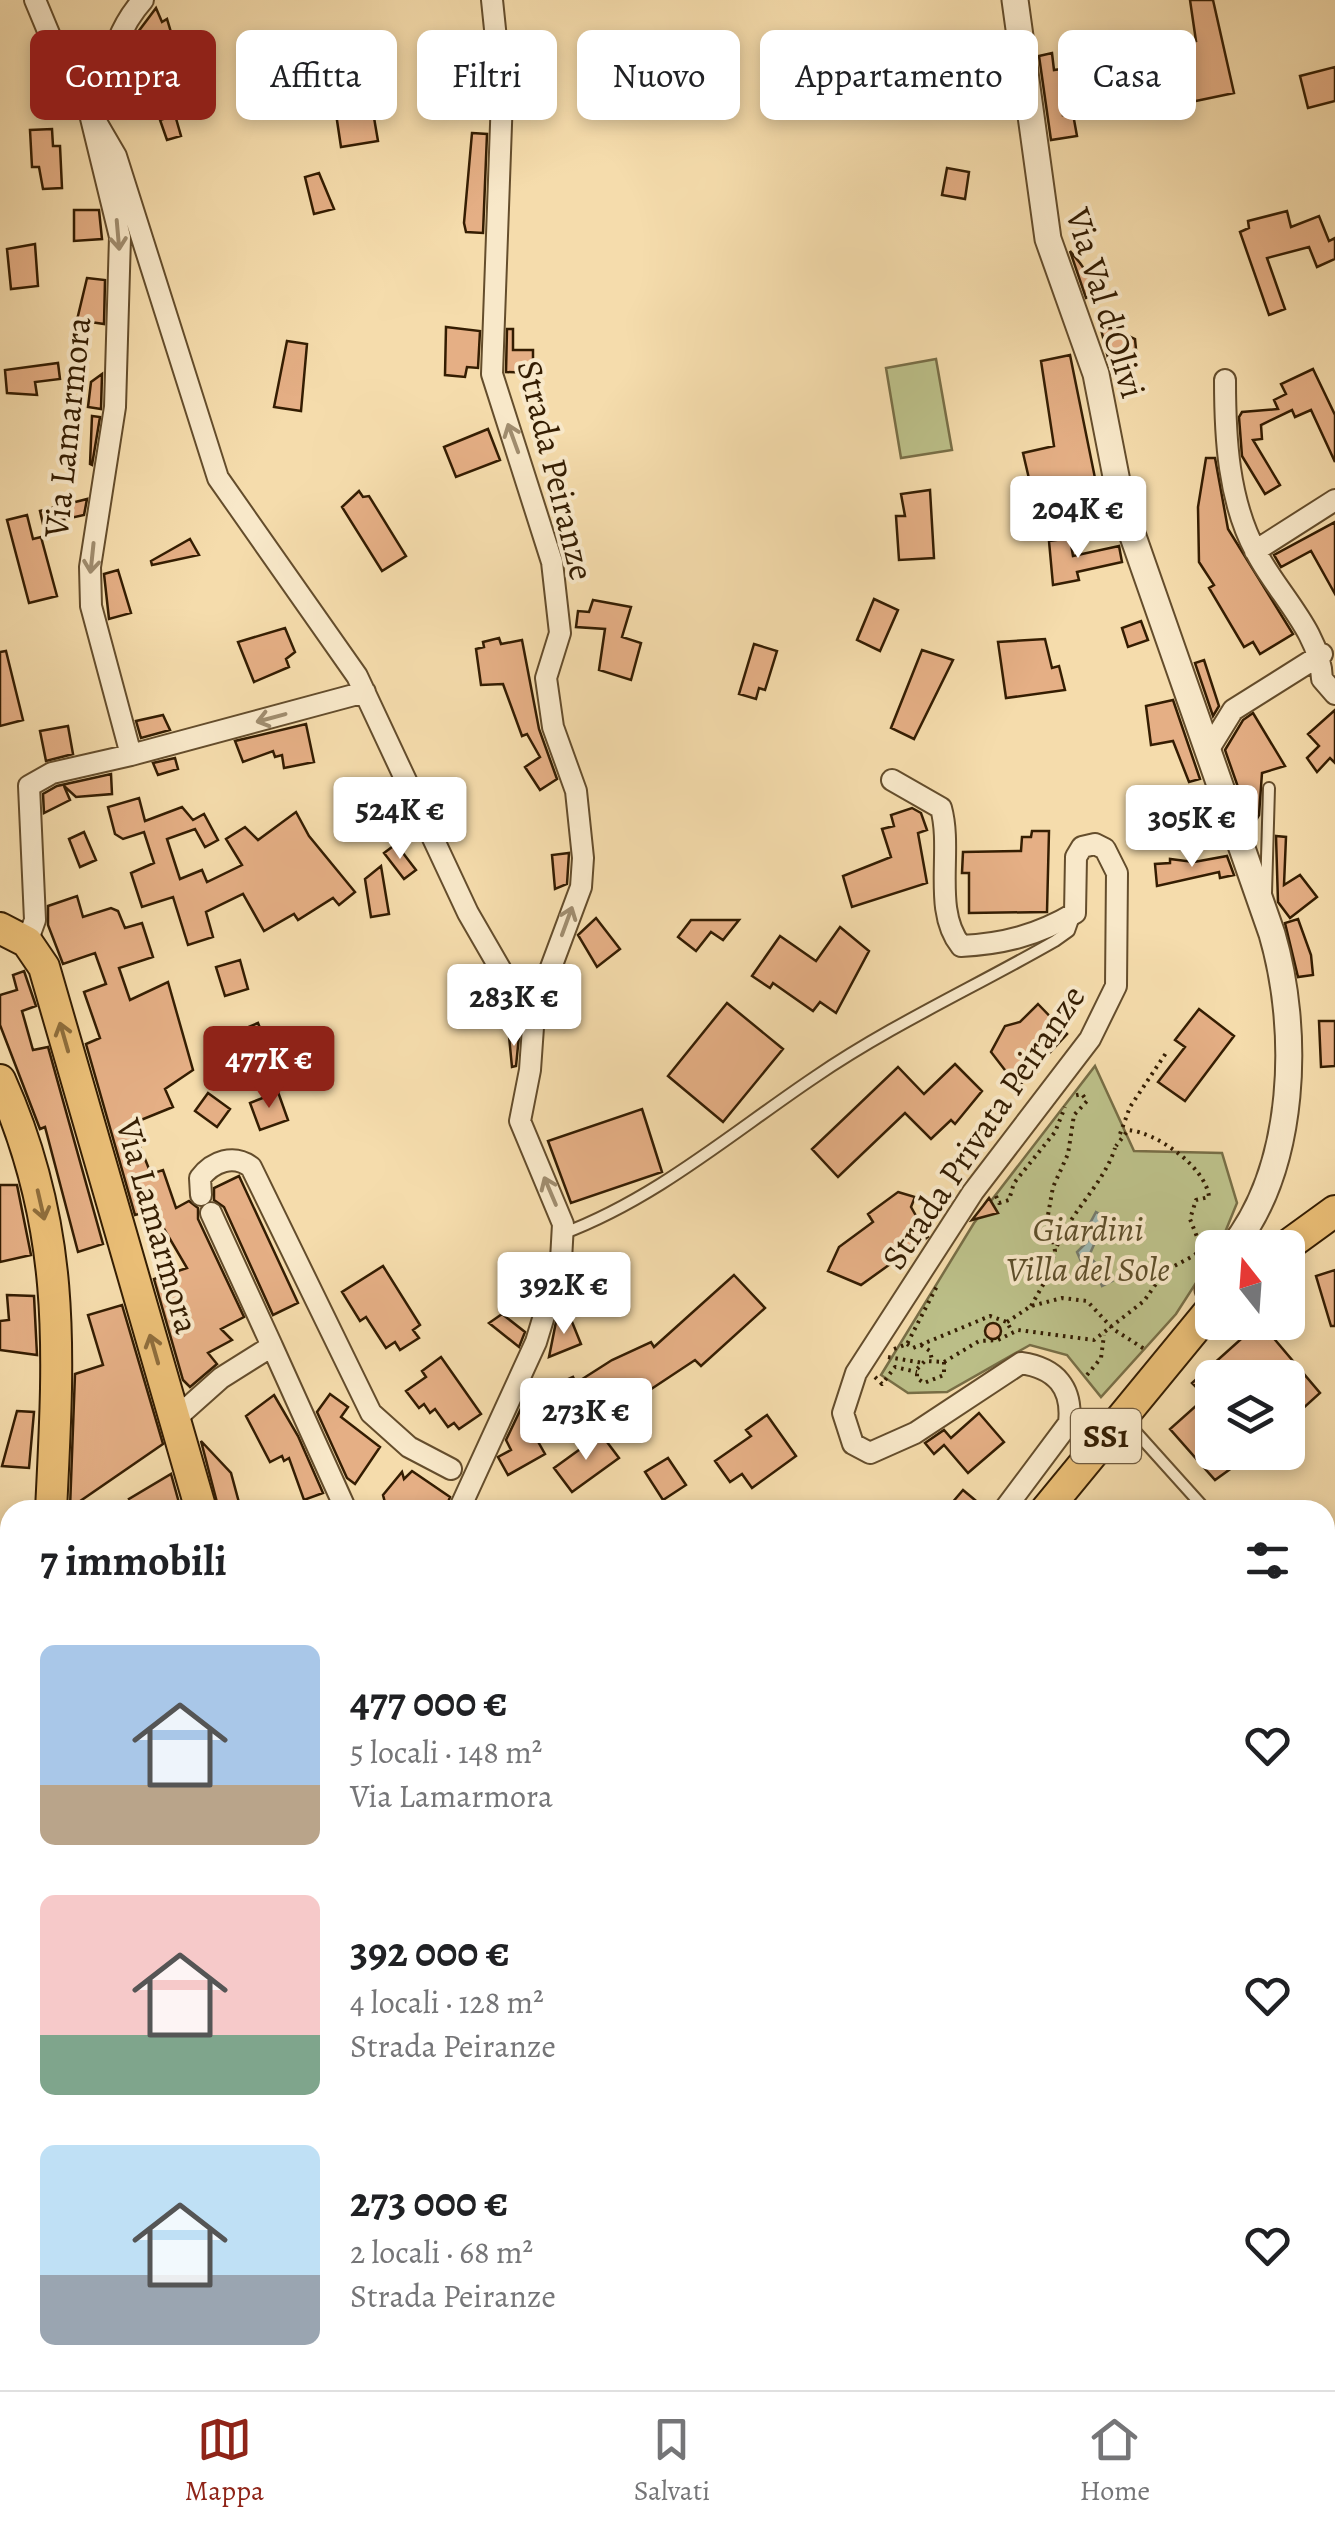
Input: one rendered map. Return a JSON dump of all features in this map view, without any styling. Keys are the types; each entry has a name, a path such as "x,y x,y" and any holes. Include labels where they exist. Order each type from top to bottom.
{"main road":[{"name":"Via Lamarmora","path":"9,940 38,957 50,988 198,1500"},
{"path":"0,1080 20,1126 55,1272 58,1375 52,1500"},
{"path":"1305,1233 1335,1212"},
{"name":"SS1","path":"1054,1500 1195,1329"}],"street":[{"name":"Via Lamarmora","path":"35,0 45,30"},
{"path":"121,30 143,0"},
{"name":"Strada Peiranze","path":"464,1500 536,1342 561,1260 558,1208 520,1121 530,1070 534,1013 582,886 583,858 576,792 553,727 546,678 560,634 552,562 492,374 502,97 492,0"},
{"name":"Via Val d'Olivi","path":"1014,0 1040,212 1096,374 1121,502 1260,901 1286,990 1291,1047 1288,1084 1262,1197 1243,1230"},
{"name":"Via Lamarmora","path":"91,120 120,237 114,407 90,568 92,606 131,755"},
{"name":"Via Lamarmora","path":"96,120 116,156 218,478 365,692 468,913 509,984 534,1013"},
{"path":"1225,380 1225,438 1242,520 1255,550 1322,654 1322,679 1335,694"},
{"path":"1255,550 1335,500"},
{"path":"1205,745 1212,744 1233,710 1322,654"},
{"name":"Via Lamarmora","path":"9,940 35,920 29,786 52,773 365,692"},
{"name":"Strada Privata Peiranze","path":"892,780 941,808 946,826 949,923 961,946 1007,943 1051,927 1075,912 1076,857 1082,847 1096,844 1112,856 1116,873 1116,986 1090,1039 973,1192 856,1373 843,1412 854,1444 870,1452 915,1433 1021,1363 1052,1372 1066,1387 1069,1423 1011,1500"},
{"name":"Via Lamarmora","path":"341,1500 206,1204 200,1178 216,1163 237,1160 251,1167 371,1412 410,1447 451,1469"},
{"name":"Via Lamarmora","path":"174,1419 221,1378 272,1346"}],"lane":[{"path":"1260,901 1267,888 1270,788"},
{"path":"562,1234 590,1224 698,1161 818,1075 939,1002 1054,941 1069,931 1075,912"},
{"path":"1122,1416 1197,1500"}],"path":[{"path":"1116,1146 1130,1107 1168,1050"},
{"path":"986,1198 998,1197 1004,1204 1009,1200 1014,1183 1055,1132 1067,1101 1082,1094 1086,1102 1074,1115 1068,1154 1050,1200 1055,1250"},
{"path":"1030,1306 1048,1276 1070,1215 1096,1184 1123,1134 1133,1130 1165,1144 1210,1192 1206,1200 1196,1200 1190,1219 1200,1247 1195,1255 1165,1271 1144,1300 1108,1324 1102,1358 1087,1374"},
{"path":"908,1344 937,1284"},
{"path":"1007,1322 1030,1306 1062,1298 1087,1301 1108,1324 1166,1364"},
{"path":"921,1346 979,1318 999,1316 1012,1332"},
{"path":"932,1360 930,1351 908,1344 881,1354 923,1363 944,1362 980,1341 998,1340 1012,1332 1045,1330 1094,1340 1104,1335"},
{"path":"875,1365 877,1384 888,1380 896,1367 917,1372 924,1383 944,1375 944,1362"},
{"path":"917,1372 923,1363"}],"green space":[{"path":"936,359 952,450 901,458 886,368"},
{"name":"Giardini Villa del Sole","path":"1095,1066 1134,1151 1222,1153 1237,1203 1226,1230 1195,1230 1195,1284 1176,1314 1101,1397 1067,1355 1030,1345 947,1392 908,1393 881,1375 974,1223"}],"water":[{"path":"1096,1212 1106,1217 1089,1256 1112,1281 1102,1286 1094,1266 1081,1261 1077,1252 1088,1241 1088,1227"}],"building":[{"path":"1190,0 1213,0 1234,93 1196,101"},
{"path":"156,8 162,22 167,19 170,30 140,30"},
{"path":"1052,53 1054,70 1058,69 1058,120 1074,120 1077,136 1051,140 1039,56"},
{"path":"1335,67 1335,101 1308,108 1300,76"},
{"path":"160,120 176,120 181,136 167,140"},
{"path":"337,120 374,120 378,141 341,147"},
{"path":"52,129 53,146 60,146 62,188 43,189 39,167 32,167 30,130"},
{"path":"472,133 487,134 483,233 466,232 464,223"},
{"path":"947,168 969,172 965,199 942,195"},
{"path":"319,173 334,209 314,214 305,177"},
{"path":"74,210 99,210 102,239 74,241"},
{"path":"1287,211 1291,227 1319,216 1329,241 1335,238 1335,259 1317,267 1309,247 1267,258 1285,309 1269,315 1240,232 1249,228 1248,221"},
{"path":"35,244 38,286 11,289 7,249"},
{"path":"1070,251 1080,263 1101,293 1086,298"},
{"path":"87,278 105,280 104,324 77,320"},
{"path":"446,327 480,331 478,368 467,367 465,377 445,375"},
{"path":"1123,327 1124,334 1135,339 1137,360 1109,362 1101,329"},
{"path":"507,329 513,329 513,350 533,350 533,373 506,372"},
{"path":"287,341 307,344 301,411 274,407"},
{"path":"1070,355 1095,478 1077,482 1079,489 1034,500 1023,453 1054,446 1041,361"},
{"path":"58,363 60,379 35,382 37,395 7,393 5,370"},
{"path":"1313,369 1335,415 1335,462 1311,410 1295,417 1292,410 1261,425 1262,439 1253,440 1280,485 1265,494 1242,456 1239,417 1242,412 1278,409 1274,400 1286,394 1281,384"},
{"path":"102,374 101,409 88,407 91,382"},
{"path":"92,416 100,417 92,465 90,464"},
{"path":"488,429 500,460 456,477 444,447"},
{"path":"1206,458 1215,458 1228,529 1293,634 1260,654 1253,642 1244,647 1209,588 1214,585 1199,562 1198,507"},
{"path":"930,490 934,558 899,560 896,516 905,516 901,494"},
{"path":"359,491 363,497 369,496 406,556 382,571 342,507"},
{"path":"87,499 84,515 43,524 40,511"},
{"path":"27,515 33,539 41,537 57,596 29,603 7,520"},
{"path":"1335,522 1335,594 1311,551 1281,567 1274,555"},
{"path":"1070,538 1073,556 1119,546 1122,562 1077,572 1079,580 1053,585 1049,541"},
{"path":"190,539 199,555 152,565 151,561"},
{"path":"118,570 131,613 109,619 104,574"},
{"path":"874,599 898,610 880,651 857,640"},
{"path":"593,600 631,607 622,637 641,643 631,680 599,670 605,629 576,627 578,611 589,612"},
{"path":"1141,621 1148,640 1128,647 1122,628"},
{"path":"285,628 295,652 286,659 289,667 254,682 238,642"},
{"path":"499,638 501,644 522,640 539,729 557,779 540,790 525,767 540,757 527,734 522,736 503,684 481,685 476,649 484,647 483,642"},
{"path":"1045,639 1052,668 1059,666 1065,690 1006,698 998,642"},
{"path":"754,644 777,651 765,690 759,688 756,699 739,694"},
{"path":"922,650 953,660 914,739 891,728"},
{"path":"6,651 23,720 0,726 0,652"},
{"path":"1204,660 1219,706 1213,716 1195,663"},
{"path":"1173,700 1200,779 1189,782 1173,741 1151,745 1146,706"},
{"path":"1335,710 1335,763 1330,758 1317,772 1307,758 1319,746 1308,734"},
{"path":"1253,713 1285,766 1262,773 1259,815 1252,827 1225,750 1243,720"},
{"path":"163,715 170,730 141,738 136,721"},
{"path":"306,724 314,762 284,768 282,755 275,757 273,751 243,762 235,741"},
{"path":"68,726 73,754 46,761 40,731"},
{"path":"175,758 178,769 158,775 153,763"},
{"path":"111,774 112,794 76,797 64,786 70,800 44,813 43,794 57,786"},
{"path":"1187,790 1191,823 1153,829 1149,796"},
{"path":"139,798 145,821 182,807 193,820 204,814 218,840 205,847 195,829 167,839 180,879 202,870 207,882 242,865 226,839 245,827 258,840 296,812 309,836 355,892 339,905 333,898 298,920 294,914 264,931 243,894 206,912 213,937 188,945 173,897 142,907 131,873 154,863 144,832 123,839 115,834 108,807"},
{"path":"912,808 921,813 927,830 918,833 927,883 852,907 843,876 891,857 882,829 894,826 891,815"},
{"path":"1032,831 1049,831 1047,912 969,913 969,873 962,873 963,852 1021,851 1022,837 1031,837"},
{"path":"84,832 96,860 80,867 69,839"},
{"path":"1276,836 1286,837 1284,885 1300,875 1317,897 1290,918 1278,902"},
{"path":"396,844 416,870 404,879 384,853"},
{"path":"569,853 567,884 555,889 552,855"},
{"path":"1227,856 1234,875 1220,878 1219,872 1157,886 1155,864 1170,863 1170,859 1194,862"},
{"path":"381,866 389,914 371,917 365,879"},
{"path":"77,896 83,917 111,908 118,911 125,928 142,923 153,957 119,968 130,1000 168,982 193,1070 165,1089 173,1107 131,1124 151,1174 163,1170 176,1208 189,1201 198,1208 198,1219 244,1317 221,1329 232,1340 208,1353 217,1364 190,1387 183,1380 154,1279 187,1268 153,1210 135,1215 86,1044 100,1038 84,992 106,984 95,953 63,964 48,925 48,906"},
{"path":"596,918 620,949 597,967 578,935"},
{"path":"1298,919 1311,955 1313,975 1298,977 1285,923"},
{"path":"691,920 739,920 723,940 711,932 696,951 678,937"},
{"path":"840,927 869,951 836,1013 820,1002 813,1011 773,983 770,988 752,976 780,936 816,961"},
{"path":"240,960 248,989 225,996 216,967"},
{"path":"24,971 36,1006 22,1011 33,1050 48,1047 103,1244 78,1252 45,1127 40,1129 0,1025 0,995 17,990 13,975"},
{"path":"727,1003 783,1049 723,1122 668,1076"},
{"path":"1038,1004 1067,1034 1018,1087 991,1052 1005,1026 1020,1022"},
{"path":"1199,1009 1234,1036 1185,1101 1158,1082 1185,1047 1175,1040"},
{"path":"1319,1021 1335,1021 1335,1066 1321,1067"},
{"path":"258,1023 281,1080 267,1086 244,1029"},
{"path":"509,1036 519,1036 516,1066 512,1067"},
{"path":"955,1064 982,1091 955,1124 951,1120 931,1139 905,1113 838,1177 812,1149 898,1067 924,1094"},
{"path":"278,1092 288,1120 260,1130 250,1103"},
{"path":"208,1093 230,1109 217,1127 195,1111"},
{"path":"642,1109 662,1172 571,1203 548,1141"},
{"path":"239,1176 298,1303 273,1315 224,1207 214,1200 214,1188"},
{"path":"0,1185 17,1185 31,1255 0,1262"},
{"path":"898,1192 915,1197 911,1207 928,1237 861,1285 828,1271 839,1247 873,1222 868,1214"},
{"path":"989,1198 998,1213 972,1220 983,1206"},
{"path":"534,1260 545,1264 541,1279 529,1275"},
{"path":"383,1266 420,1325 413,1330 419,1338 400,1350 395,1342 386,1348 366,1317 360,1321 342,1292"},
{"path":"1335,1270 1335,1326 1331,1326 1316,1276"},
{"path":"734,1275 765,1308 701,1366 695,1360 618,1411 603,1388 527,1422 545,1454 508,1475 498,1457 511,1450 506,1440 526,1398 573,1377 576,1383 651,1342 654,1347"},
{"path":"7,1295 34,1296 37,1355 0,1350 0,1321 9,1320"},
{"path":"122,1305 163,1444 82,1500 70,1500 75,1374 103,1365 88,1315"},
{"path":"502,1314 525,1332 519,1347 489,1323"},
{"path":"570,1317 581,1344 549,1357 556,1322"},
{"path":"993,1323 1001,1331 993,1339 985,1331"},
{"path":"1240,1340 1275,1340 1292,1360 1218,1360"},
{"path":"441,1357 481,1414 459,1429 454,1423 448,1427 435,1409 430,1413 424,1404 419,1408 406,1391 426,1377 422,1371"},
{"path":"1305,1375 1320,1393 1305,1407"},
{"path":"330,1394 348,1407 341,1417 380,1447 355,1484 347,1478 317,1412"},
{"path":"274,1395 298,1436 323,1493 304,1500 289,1458 284,1461 282,1456 270,1462 246,1416"},
{"path":"1195,1407 1195,1457 1170,1429"},
{"path":"17,1411 34,1412 29,1468 2,1466"},
{"path":"979,1413 1004,1442 968,1473 944,1445 934,1454 925,1443 944,1430 951,1438"},
{"path":"767,1415 796,1456 752,1488 742,1474 730,1482 715,1461 751,1436 746,1430"},
{"path":"601,1434 619,1458 572,1492 554,1468"},
{"path":"201,1441 231,1473 238,1500 216,1500"},
{"path":"668,1458 686,1485 663,1500 645,1472"},
{"path":"1206,1470 1229,1470 1215,1480"},
{"path":"412,1471 450,1497 449,1500 384,1500 383,1495 402,1472 404,1479"},
{"path":"171,1474 178,1500 130,1500"},
{"path":"963,1490 975,1500 954,1500"}]}
